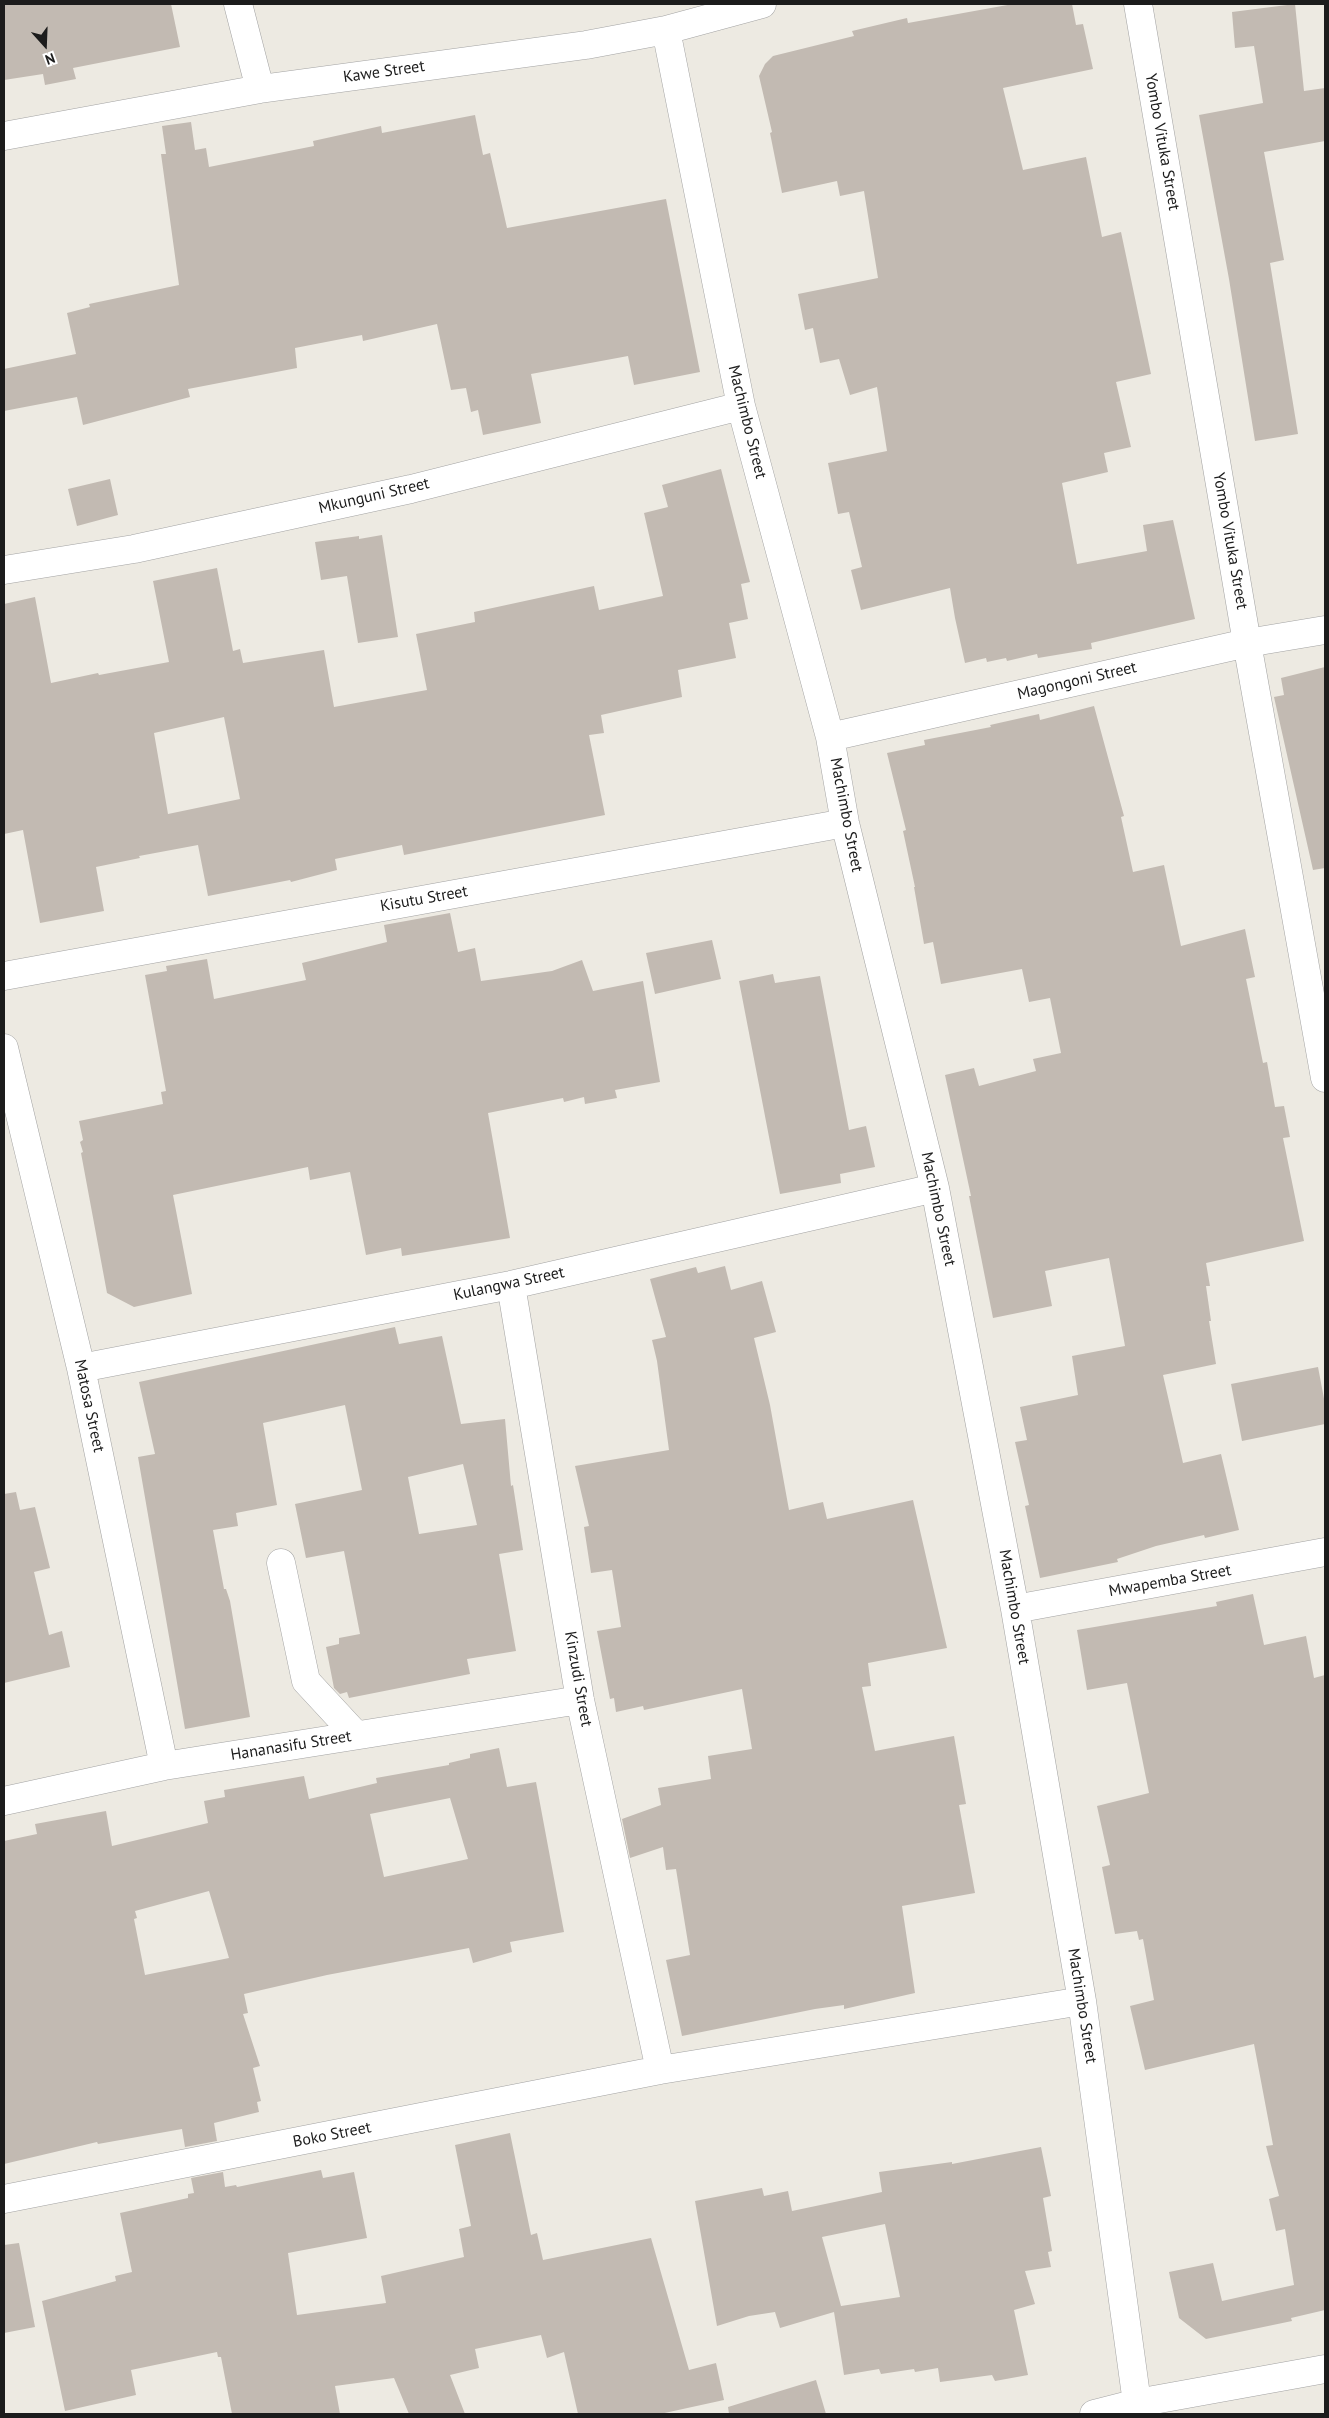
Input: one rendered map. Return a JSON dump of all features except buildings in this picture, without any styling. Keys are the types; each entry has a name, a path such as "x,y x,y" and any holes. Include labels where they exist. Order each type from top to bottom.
{"street":[{"path":"238,4 260,89"},
{"name":"Kawe Street","path":"4,136 260,89 586,45 666,30 762,4"},
{"name":"Yombo Vituka Street","path":"1138,4 1247,643 1325,1071"},
{"name":"Machimbo Street","path":"666,30 741,406 830,737 845,824 935,1188 1015,1609 1082,2001 1137,2403"},
{"name":"Mkunguni Street","path":"4,570 134,549 411,489 741,406"},
{"name":"Magongoni Street","path":"830,737 1247,643 1325,630"},
{"name":"Kisutu Street","path":"4,976 845,824"},
{"name":"Matosa Street","path":"4,1048 81,1368 164,1766"},
{"name":"Kulangwa Street","path":"81,1368 511,1285 935,1188"},
{"name":"Kinzudi Street","path":"511,1285 580,1700 660,2070"},
{"name":"Mwapemba Street","path":"1015,1609 1325,1552"},
{"path":"281,1563 306,1681 356,1735"},
{"name":"Hananasifu Street","path":"4,1801 164,1766 580,1700"},
{"name":"Boko Street","path":"4,2199 660,2070 1082,2001"},
{"path":"1094,2414 1137,2403 1325,2369"}]}
